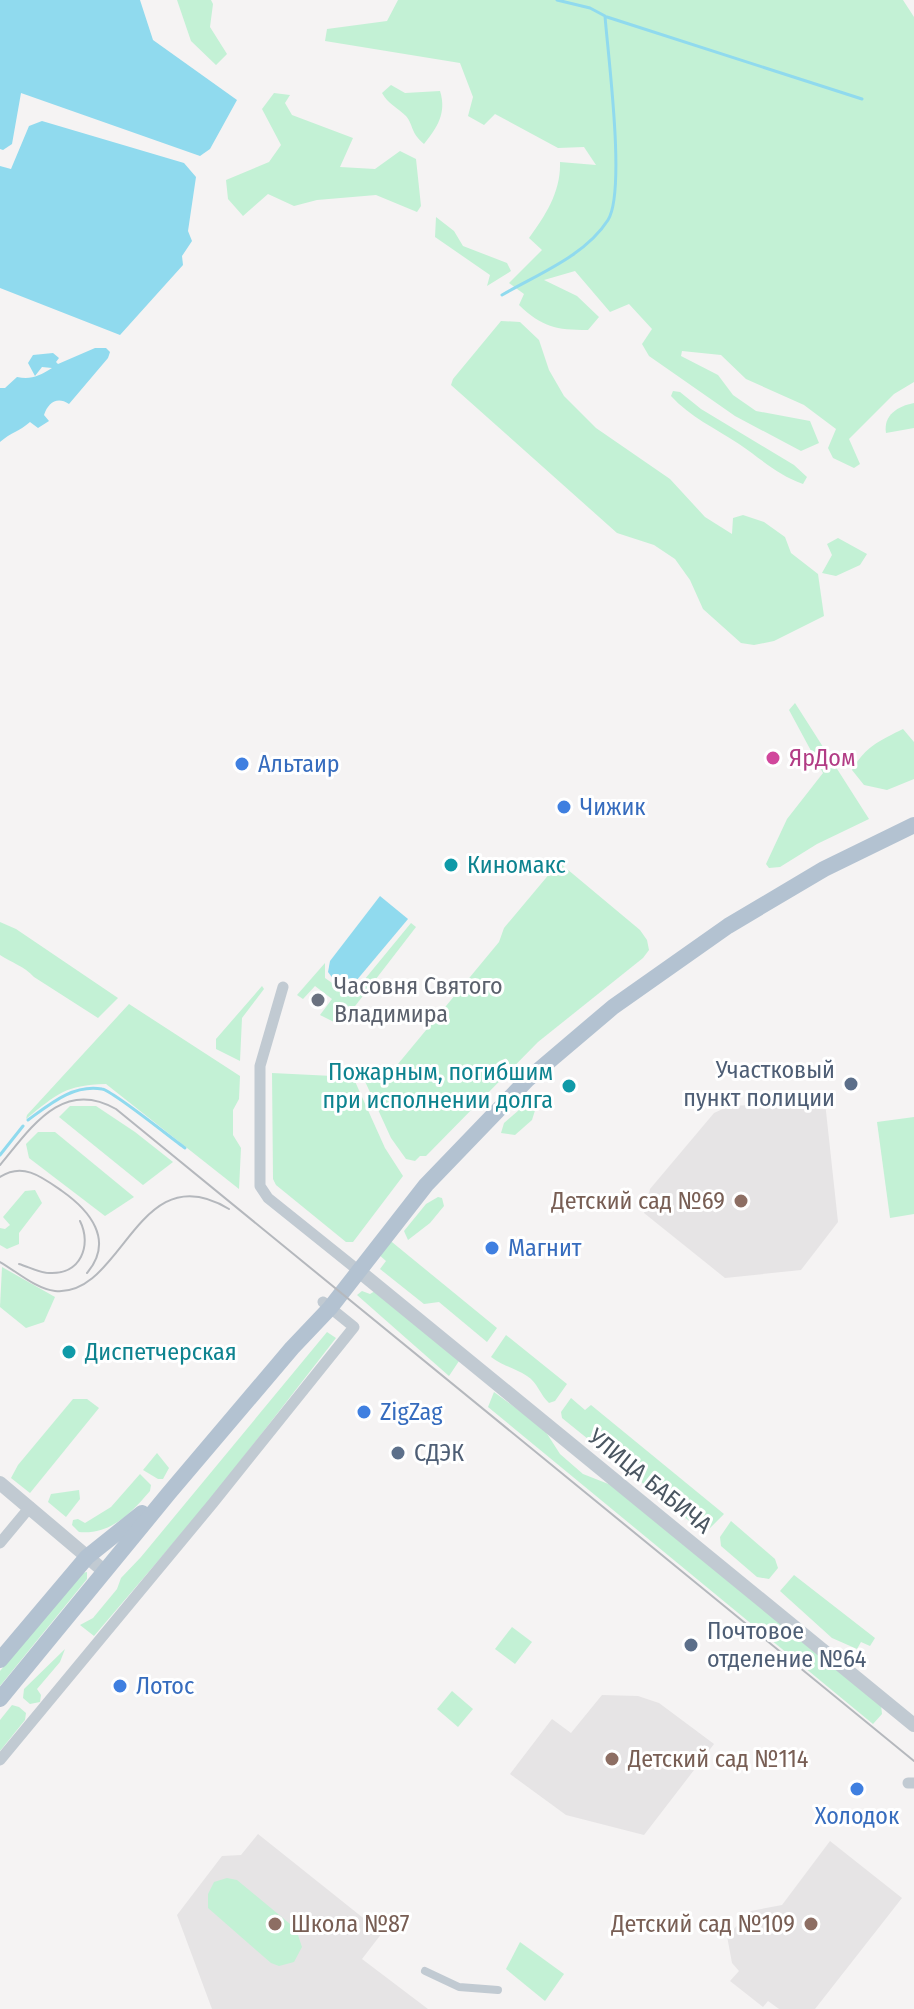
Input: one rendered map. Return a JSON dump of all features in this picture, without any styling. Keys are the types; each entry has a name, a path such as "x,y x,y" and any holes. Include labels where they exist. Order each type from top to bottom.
{"main road":[{"path":"0,1699 292,1348 423,1173 522,1072 578,1023 671,954 763,893 914,815"},
{"path":"355,1267 453,1156 527,1080 583,1031 663,970 760,906 824,869 914,825"},
{"path":"0,1660 87,1557 169,1493"}],"street":[{"path":"283,987 259,1076 258,1176 261,1189 268,1198 355,1267"},
{"name":"УЛИЦА БАБИЧА","path":"355,1267 914,1725"},
{"path":"0,1760 204,1515 354,1327 326,1305"},
{"path":"0,1483 104,1571"},
{"path":"0,1543 30,1507"},
{"path":"425,1971 459,1987 498,1990"}],"shaded area":[{"name":"Детский сад №69","path":"825,1102 838,1222 801,1270 725,1278 644,1213 650,1189 714,1113 729,1106"},
{"name":"Детский сад №114","path":"602,1695 638,1696 659,1703 714,1744 644,1835 566,1815 510,1774 552,1719 571,1733"},
{"name":"Школа №87","path":"258,1834 382,1933 362,1959 428,2009 212,2009 177,1915 222,1856 241,1855"},
{"name":"Детский сад №109","path":"830,1841 902,1898 815,2009 779,2009 768,2001 763,2007 730,1981 739,1971 732,1963 727,1936 751,1911 782,1905"}],"green space":[{"path":"177,0 211,0 210,27 227,54 216,65 191,41"},
{"path":"398,0 903,0 914,17 914,382 894,394 849,439 860,464 854,468 833,458 828,448 836,429 804,405 746,379 721,355 682,351 681,356 718,375 733,395 756,411 810,421 819,443 801,451 735,416 649,356 642,344 652,329 629,304 610,312 575,271 544,280 577,296 599,317 588,330 550,326 519,305 524,294 509,283 542,250 529,238 551,202 558,183 560,162 596,165 584,147 558,148 495,114 484,125 468,116 473,97 460,63 325,41 327,29 387,21"},
{"path":"391,85 405,93 440,91 440,120 424,144 416,136 406,116 382,93"},
{"path":"274,93 290,95 285,103 292,115 353,138 340,167 375,169 400,151 416,159 421,206 417,212 376,195 317,200 294,206 268,194 243,216 228,199 226,180 269,162 281,145 262,109"},
{"path":"436,217 454,231 463,246 507,263 511,271 487,286 490,275 435,237"},
{"path":"501,321 520,322 539,340 549,370 564,396 596,428 670,479 705,517 732,534 733,518 743,515 764,522 785,537 791,553 818,574 824,616 774,641 754,645 741,643 703,609 690,580 675,559 654,545 617,533 451,385"},
{"path":"673,391 680,392 701,409 794,465 807,477 803,484 695,416 671,396"},
{"path":"914,403 914,428 886,433 889,416 902,406"},
{"path":"838,538 867,554 860,565 836,576 822,573 832,555 827,544"},
{"path":"795,703 869,819 817,844 780,867 769,868 766,864 787,819 823,773 789,710"},
{"path":"903,729 914,742 914,779 887,790 864,785 852,770 857,762 874,745"},
{"path":"561,864 640,930 649,950 538,1042 426,1156 420,1156 415,1161 406,1159 391,1138 363,1077 381,1076 393,1070 499,942 504,928 556,866"},
{"path":"0,922 16,929 118,998 98,1018 34,977 0,955"},
{"path":"411,923 416,927 342,1023 320,1015 332,999 315,986 303,999 297,995 325,963 325,978 342,990 360,985"},
{"path":"262,986 264,989 242,1018 240,1061 216,1049 216,1039"},
{"path":"129,1004 240,1076 239,1099 233,1110 233,1135 241,1148 239,1189 106,1084 81,1086 62,1092 26,1119"},
{"path":"272,1073 353,1077 385,1148 403,1176 353,1242 346,1242 276,1185 273,1179"},
{"path":"534,1097 538,1101 532,1120 515,1135 501,1133 504,1123"},
{"path":"70,1106 96,1106 173,1162 143,1185 59,1117"},
{"path":"914,1117 914,1214 890,1218 877,1122"},
{"path":"38,1132 55,1132 134,1197 105,1216 29,1158 26,1144"},
{"path":"35,1190 42,1203 19,1233 19,1244 7,1249 0,1245 0,1228 10,1225 3,1217 25,1191"},
{"path":"442,1198 444,1206 430,1223 408,1240 404,1231 426,1204"},
{"path":"387,1238 497,1328 487,1342 439,1302 424,1304 380,1269 386,1261 377,1253"},
{"path":"2,1267 55,1297 44,1322 26,1328 0,1307"},
{"path":"362,1291 370,1294 375,1291 459,1361 449,1376 357,1295"},
{"path":"327,1332 336,1338 210,1500 94,1636 80,1625 93,1618 117,1589 121,1578"},
{"path":"506,1335 567,1384 555,1401 549,1403 531,1379 491,1357"},
{"path":"494,1392 544,1429 560,1454 583,1474 611,1485 881,1705 882,1714 873,1724 488,1407"},
{"path":"571,1398 585,1410 591,1405 724,1514 708,1530 698,1528 562,1418 561,1412"},
{"path":"73,1399 87,1399 99,1408 30,1493 11,1478 18,1465"},
{"path":"157,1453 169,1468 163,1479 143,1470"},
{"path":"140,1474 151,1485 150,1491 119,1521 90,1532 79,1532 72,1525 73,1520 85,1523 111,1507"},
{"path":"79,1490 80,1499 66,1517 48,1502 51,1494"},
{"path":"731,1521 775,1559 778,1568 769,1579 757,1577 721,1546 720,1537"},
{"path":"87,1572 87,1579 0,1686 0,1671 82,1573"},
{"path":"794,1575 875,1638 870,1646 861,1642 857,1649 832,1638 780,1591"},
{"path":"512,1627 532,1642 515,1664 495,1649"},
{"path":"65,1649 60,1662 37,1689 41,1695 40,1702 30,1704 23,1698 24,1689"},
{"path":"452,1691 473,1709 458,1727 437,1709"},
{"path":"12,1705 26,1713 25,1720 0,1751 0,1720"},
{"path":"227,1878 237,1880 296,1929 302,1947 294,1962 279,1966 271,1963 208,1908 208,1894 214,1882"},
{"path":"520,1942 564,1974 545,2001 506,1969"}],"water":[{"path":"0,0 140,0 153,40 237,100 210,149 200,156 21,93 12,144 0,149"},
{"path":"42,121 184,163 196,177 188,231 192,241 182,256 183,265 120,335 0,288 0,166 11,169 29,126"},
{"path":"95,348 106,348 110,352 108,358 69,404 54,402 44,415 49,421 38,428 30,422 0,442 0,388 5,388 17,377 35,377 52,368 42,367 35,376 28,363 33,355 53,353 59,358 58,364"},
{"path":"380,896 408,919 356,981 348,985 337,984 328,972 330,961"}],"waterway":[{"path":"502,295 560,263 587,244 608,220 613,205 616,153 605,16 590,8 557,0"},
{"path":"607,17 862,99"},
{"path":"28,1120 72,1092 102,1089 185,1148"},
{"path":"0,1155 23,1126"}],"tram line":[{"path":"0,1165 36,1123 64,1103 79,1099 97,1101 116,1109 914,1761"},
{"path":"0,1177 17,1171 32,1173 55,1186 81,1207 99,1238 95,1261 87,1273"},
{"path":"0,1262 48,1290 78,1287 98,1273 151,1212 173,1199 198,1197 229,1209"},
{"path":"19,1264 46,1273 69,1269 76,1264 84,1249 80,1221"}],"place":[{"name":"ЯрДом","path":"773,758"},
{"name":"Альтаир","path":"242,764"},
{"name":"Чижик","path":"564,807"},
{"name":"Киномакс","path":"451,865"},
{"name":"Часовня Святого Владимира","path":"318,1000"},
{"name":"Участковый пункт полиции","path":"851,1084"},
{"name":"Пожарным, погибшим при исполнении долга","path":"569,1086"},
{"name":"Детский сад №69","path":"741,1201"},
{"name":"Магнит","path":"492,1248"},
{"name":"Диспетчерская","path":"69,1352"},
{"name":"ZigZag","path":"364,1412"},
{"name":"СДЭК","path":"398,1453"},
{"name":"Почтовое отделение №64","path":"691,1645"},
{"name":"Лотос","path":"120,1686"},
{"name":"Детский сад №114","path":"612,1759"},
{"name":"Холодок","path":"857,1789"},
{"name":"Школа №87","path":"275,1924"},
{"name":"Детский сад №109","path":"811,1924"}]}
